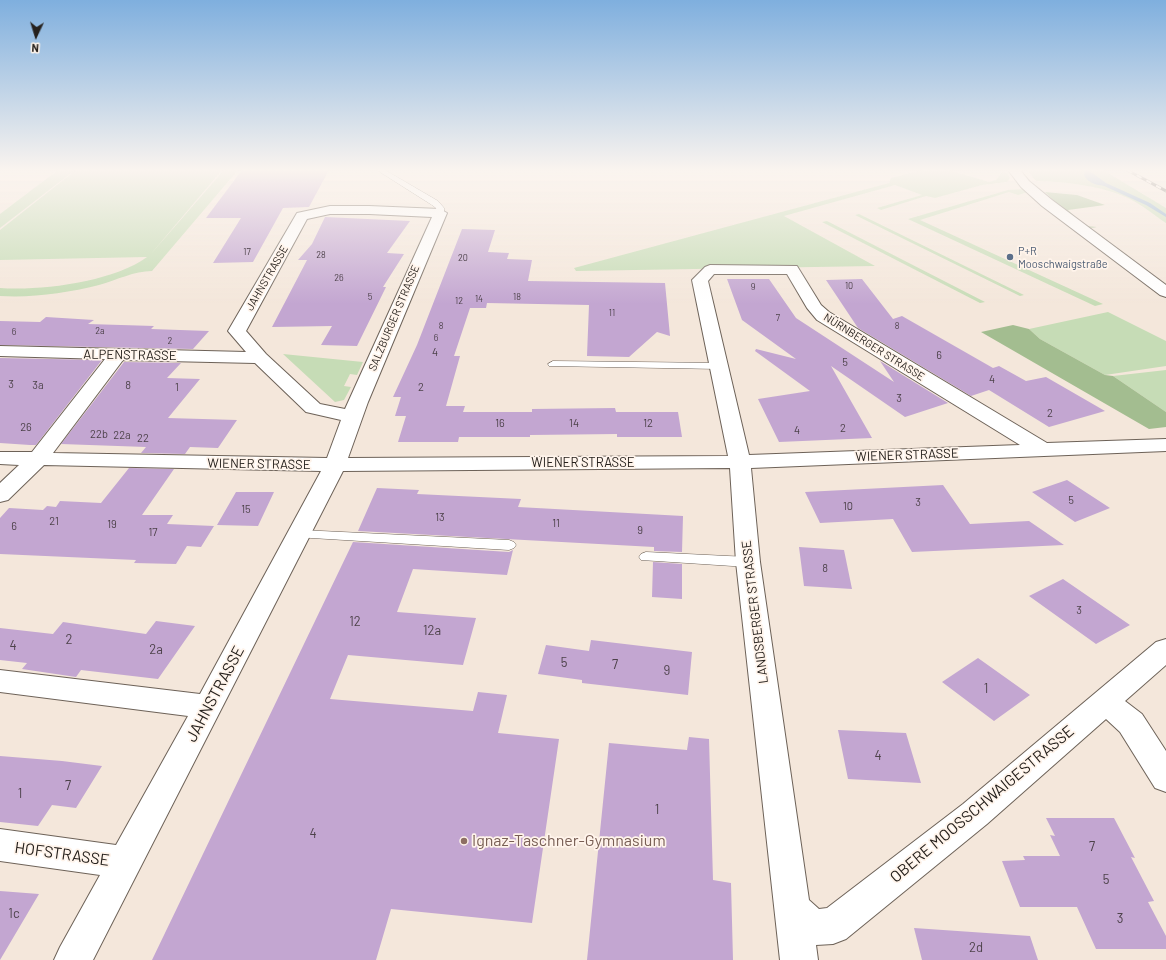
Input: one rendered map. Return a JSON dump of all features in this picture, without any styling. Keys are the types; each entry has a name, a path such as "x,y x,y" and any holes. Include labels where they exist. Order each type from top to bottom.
{"street":[{"name":"JAHNSTRASSE","path":"72,960 300,534 335,465 354,414 313,408 260,358 237,332 302,216 306,215"},
{"name":"SALZBURGER STRASSE","path":"354,414 439,215"},
{"path":"1063,215 1166,292"},
{"name":"NÜRNBERGER STRASSE","path":"710,270 792,269 815,308 823,316 1043,450"},
{"name":"LANDSBERGER STRASSE","path":"710,270 700,280 740,462 748,562 799,960"},
{"name":"ALPENSTRASSE","path":"0,351 260,358"},
{"path":"0,495 37,460 117,355"},
{"name":"WIENER STRASSE","path":"0,458 37,460 335,465 740,462 1166,445"},
{"name":"OBERE MOOSSCHWAIGESTRASSE","path":"792,909 813,927 833,926 976,814 1166,649"},
{"path":"0,681 208,707"},
{"path":"1105,701 1132,723 1166,778"},
{"name":"HOFSTRASSE","path":"0,846 125,862"}],"lane":[{"path":"553,364 720,366"},
{"path":"300,534 509,545"},
{"path":"646,557 748,562"}],"green space":[{"path":"0,215 17,215 0,228"},
{"path":"19,215 184,215 150,255 185,215 200,215 152,271 139,272 99,285 62,293 37,296 0,296 0,288 35,288 96,279 133,266 147,257 0,260 0,230"},
{"path":"771,215 788,215 784,216 875,266 576,271 574,268"},
{"path":"855,215 861,215 1024,295 1020,296"},
{"path":"922,215 937,215 920,220 1103,304 1095,306 908,219"},
{"path":"1066,215 1073,215 1085,226 1097,227 1085,227"},
{"path":"1154,215 1166,215 1166,223"},
{"path":"827,221 985,302 980,303 822,222"},
{"path":"1108,312 1166,341 1166,366 1105,375 1040,339 1029,329"},
{"path":"1013,325 1029,329 1040,339 1105,375 1113,376 1166,412 1166,427 1149,429 981,332"},
{"path":"283,354 363,362 357,375 350,374 344,386 351,387 344,400 335,402"},
{"path":"1166,370 1166,412 1113,376"}],"building":[{"path":"208,215 279,215 253,262 213,263 241,218 206,218"},
{"path":"325,217 410,221 387,253 404,254 383,287 386,287 357,346 321,345 332,326 272,327 307,260 298,260 312,244"},
{"path":"462,229 495,230 488,252 509,253 507,259 532,260 528,281 665,283 670,336 657,332 629,357 587,356 589,305 487,303 486,308 470,308 454,356 460,356 446,406 465,406 463,412 532,412 532,409 615,408 616,412 678,412 682,437 617,437 617,434 530,435 530,437 459,437 458,442 398,442 406,416 395,416 401,397 393,397 417,345"},
{"path":"727,279 769,279 796,318 894,382 880,361 948,403 905,417 831,366 872,438 779,442 758,399 810,391 755,351 756,349 796,359 742,320"},
{"path":"862,279 893,319 902,316 993,368 999,366 1026,381 1046,377 1105,411 1049,427 989,390 971,396 858,328 826,280"},
{"path":"46,317 94,320 88,324 154,326 151,329 209,331 193,349 0,345 0,321 40,322"},
{"path":"0,358 102,360 36,445 30,445 0,443"},
{"path":"124,362 181,363 167,378 200,379 168,418 237,420 218,448 190,447 185,454 141,453 146,447 61,444"},
{"path":"129,468 174,469 142,515 173,515 167,524 214,526 201,547 187,546 176,564 134,563 136,560 0,554 0,518 9,508 43,510 47,506 56,507 60,501 101,503"},
{"path":"1067,480 1110,508 1075,522 1032,492"},
{"path":"943,485 970,524 1029,521 1064,545 912,552 893,519 820,523 805,492"},
{"path":"377,488 419,490 417,494 521,499 518,507 683,516 682,552 654,551 654,547 358,531"},
{"path":"236,492 274,492 258,526 217,525"},
{"path":"353,542 509,552 513,550 507,575 413,569 397,612 476,618 463,665 348,655 330,699 473,711 478,692 507,695 498,733 559,739 532,923 391,909 376,960 152,960"},
{"path":"799,547 844,550 852,589 804,586"},
{"path":"653,562 682,564 682,599 652,597"},
{"path":"1063,579 1130,625 1096,644 1029,596"},
{"path":"156,621 195,626 158,679 81,670 76,677 22,669 27,663 0,660 0,628 53,634 63,622 146,634"},
{"path":"591,640 692,652 688,695 582,683 582,680 538,674 546,645 589,651"},
{"path":"978,658 1030,695 994,721 942,682"},
{"path":"838,730 906,733 921,783 848,779"},
{"path":"689,737 709,739 713,880 731,883 733,960 587,960 609,743 687,750"},
{"path":"0,756 102,766 76,808 52,805 38,826 0,822"},
{"path":"1046,818 1114,818 1135,858 1131,857 1154,901 1148,902 1166,936 1166,949 1096,949 1077,907 1020,907 1002,861 1025,860 1023,856 1060,856 1050,835 1055,836"},
{"path":"0,891 39,894 0,960"},
{"path":"914,928 1030,936 1038,960 922,960"}],"place":[{"name":"P+R Mooschwaigstraße","path":"1010,257"},
{"name":"Ignaz-Taschner-Gymnasium","path":"464,841"}]}
